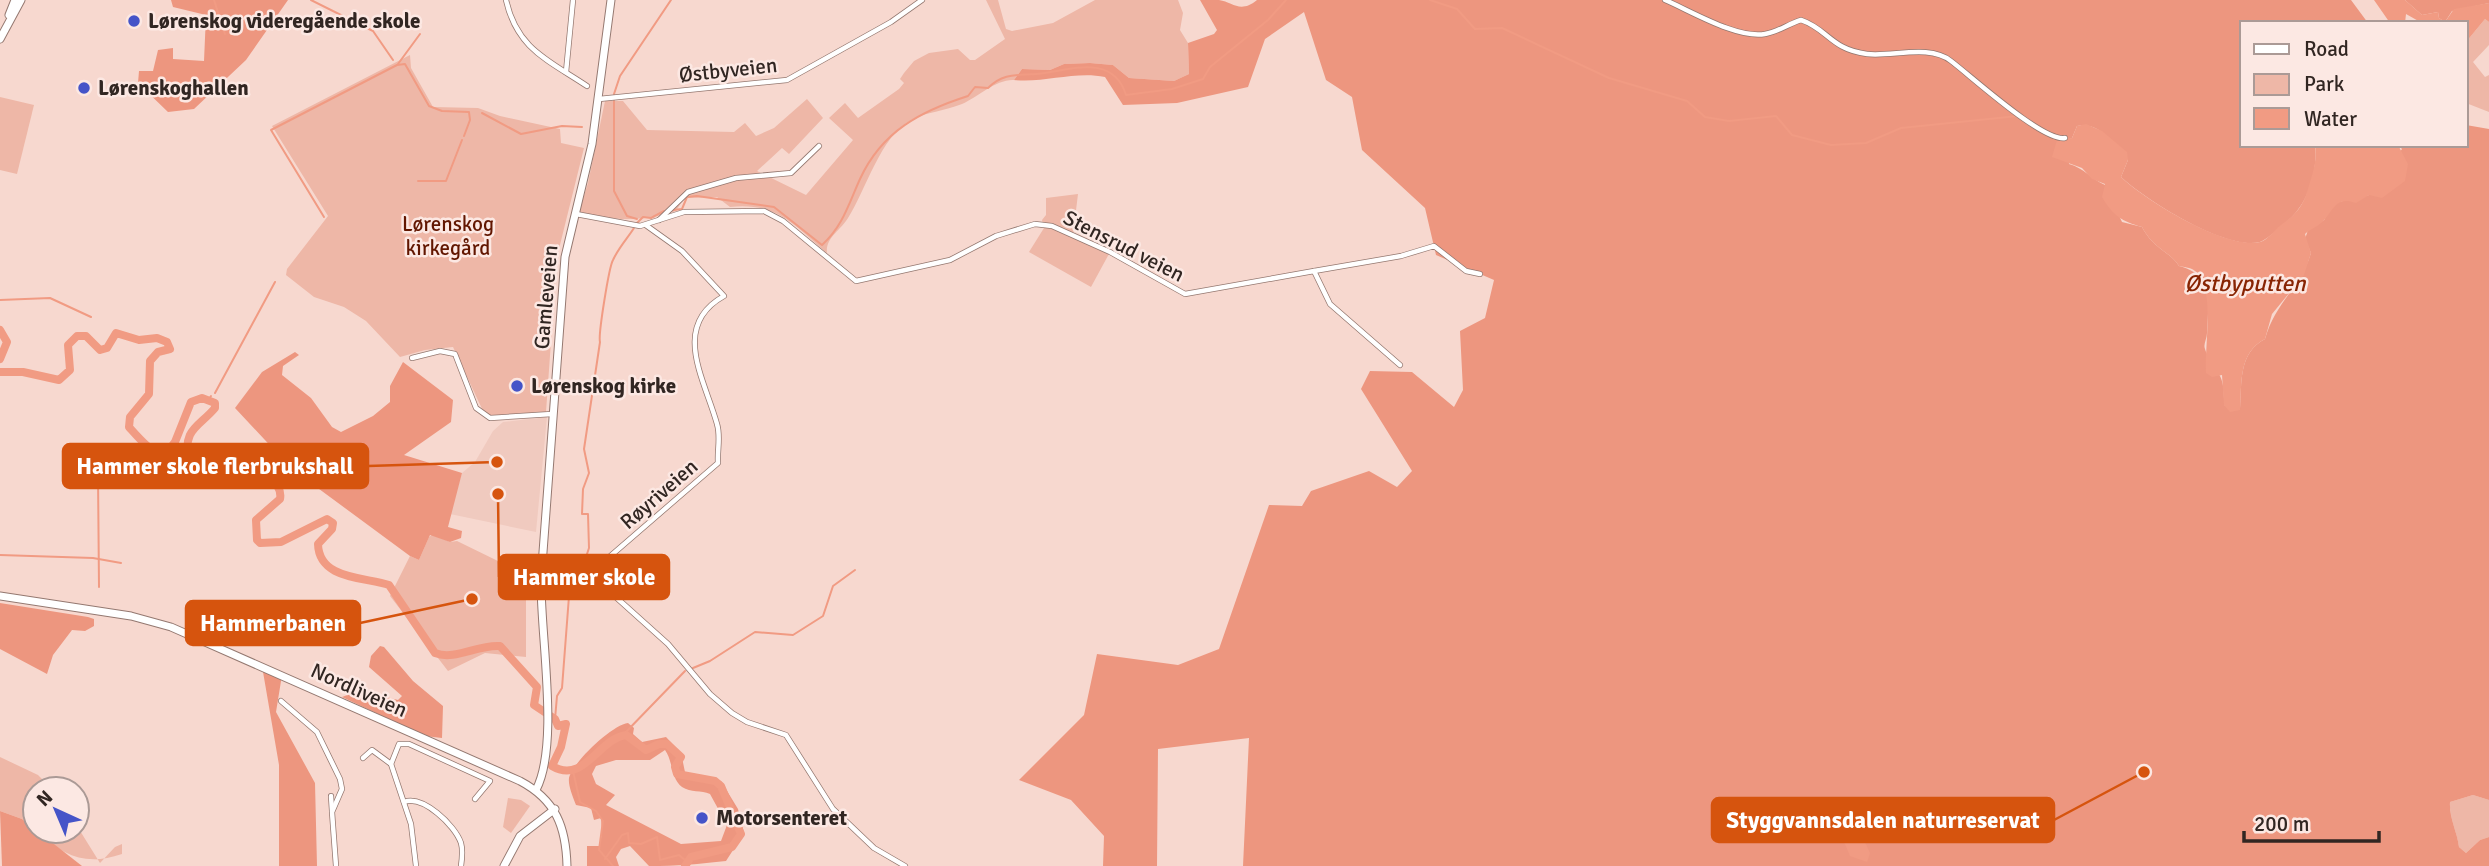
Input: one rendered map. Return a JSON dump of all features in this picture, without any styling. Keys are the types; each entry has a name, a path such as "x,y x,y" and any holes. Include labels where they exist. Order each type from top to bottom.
{"main road":[{"path":"1,37 15,0"},
{"path":"1,37 21,0"},
{"name":"Gamleveien","path":"533,789 542,768 548,727 541,627 541,583 564,268 599,99 611,0"},
{"name":"Nordliveien","path":"0,596 139,618 171,627 533,789 556,813"},
{"path":"504,866 518,839 535,824 556,813 566,840 567,866"}],"street":[{"path":"506,0 521,38 587,86"},
{"path":"566,72 573,0"},
{"name":"Østbyveien","path":"599,99 787,80 906,12 922,0"},
{"path":"1665,0 1731,29 1753,34 1777,32 1801,20 1810,23 1836,46 1851,51 1890,56 1935,53 1948,59 2002,105 2051,136 2066,138"},
{"path":"659,221 669,207 688,192 736,178 791,173 819,146"},
{"name":"Stensrud veien","path":"575,214 626,225 646,225 684,212 764,211 783,221 856,281 950,260 996,236 1035,224 1052,226 1073,235 1191,296 1401,256 1434,246 1466,271 1480,275"},
{"name":"Røyriveien","path":"584,574 632,538 718,461 719,429 703,386 694,336 700,319 724,296 682,251 646,225"},
{"path":"1314,271 1330,304 1400,365"},
{"path":"412,358 440,351 455,354 482,415 499,420 553,414"},
{"path":"541,583 584,574 599,582 667,644 710,694 732,713 747,722 786,734 833,809 874,848 905,866"},
{"path":"281,701 308,723 328,751 342,789 332,812"},
{"path":"391,764 398,744 409,744 490,781 475,799"},
{"path":"363,758 372,750 391,764 411,824 416,866"},
{"path":"331,796 336,866"},
{"path":"404,802 420,802 453,830 462,848 461,866"}],"shaded area":[{"path":"171,0 288,0 246,60 194,109 168,112 138,83 139,71 153,71 158,50 173,48 173,59 204,61 206,15 173,7"},
{"path":"1200,0 1219,0 1241,7 1257,0 2351,0 2367,21 2240,21 2240,147 2315,147 2316,153 2314,171 2302,205 2290,219 2260,242 2245,243 2227,239 2187,221 2148,198 2121,177 2128,160 2106,136 2093,127 2077,126 2072,138 2067,140 2069,164 2105,185 2122,222 2142,227 2152,241 2179,266 2191,270 2204,283 2208,301 2205,349 2221,378 2224,405 2240,409 2246,360 2256,345 2265,339 2275,315 2301,276 2311,253 2305,239 2308,230 2324,220 2334,203 2369,195 2402,149 2400,147 2468,147 2468,125 2489,129 2489,800 2473,795 2450,802 2459,847 2466,853 2480,840 2489,837 2489,866 1243,866 1249,738 1158,749 1157,866 1103,866 1104,836 1071,800 1019,780 1084,715 1097,654 1178,665 1219,649 1269,505 1302,506 1311,491 1369,471 1397,487 1412,471 1361,389 1370,371 1412,372 1454,407 1463,390 1460,331 1485,318 1494,280 1436,255 1425,208 1362,150 1352,97 1326,80 1304,12 1265,39 1248,87 1177,103 1123,105 1105,77 1082,75 1014,80 1022,69 1050,70 1064,64 1090,63 1113,65 1129,78 1174,81 1189,74 1188,43 1214,34 1217,30"},
{"path":"2405,0 2489,0 2489,3 2452,11 2446,21 2439,18 2438,12 2422,15"},
{"path":"295,352 299,355 283,366 282,375 311,398 332,427 341,432 373,416 390,402 390,386 403,362 453,400 451,422 404,455 462,473 448,527 462,531 461,538 450,542 430,535 419,560 410,556 292,469 235,408 262,372"},
{"path":"547,417 536,532 450,514 462,473 475,462 493,431 503,422"},
{"path":"0,603 88,617 94,619 94,626 85,631 72,630 53,655 47,674 0,649"},
{"path":"380,646 384,647 413,681 443,706 442,738 425,736 342,697 350,694 348,687 352,680 374,694 398,700 402,696 369,667 371,656"},
{"path":"262,666 282,675 276,712 315,783 317,866 279,866 279,765"},
{"path":"628,723 634,728 633,734 642,742 666,737 681,753 685,772 691,778 721,781 738,809 744,833 726,861 649,866 630,846 621,849 616,857 619,866 587,866 587,846 599,846 602,834 601,818 594,820 591,808 576,805 569,778 585,754 621,725","holes":["665,750 678,784 689,790 710,794 727,825 721,841 681,844 606,805 615,795 596,784 592,774 596,766 616,760 650,760"]},
{"path":"0,811 21,819 21,845 55,845 82,866 2,866"}],"green space":[{"path":"986,0 998,0 1006,29 1012,31 1053,23 1095,0 1178,0 1183,13 1180,30 1188,43 1189,74 1174,81 1129,78 1113,65 1090,63 1064,64 1050,70 1022,69 1014,80 994,85 962,104 911,120 900,128 882,151 848,218 828,243 827,253 794,225 773,212 746,206 730,207 717,197 684,198 676,211 639,219 616,219 579,212 588,183 605,101 623,101 647,130 734,132 745,123 756,136 774,128 807,99 823,118 789,154 782,148 757,171 806,195 853,140 829,118 845,103 858,118 899,89 904,83 900,79 914,61 929,53 958,49 970,60 975,60 1005,39"},
{"path":"2485,19 2489,22 2489,45 2473,62 2485,77 2489,75 2489,112 2468,104 2468,40"},
{"name":"Lørenskog kirkegård","path":"410,55 411,68 433,107 478,108 500,116 560,129 561,143 584,148 557,257 546,412 492,416 484,413 453,347 425,350 400,357 366,321 344,307 314,297 286,275 287,269 328,216 272,126"},
{"path":"0,97 34,105 17,174 0,170"},
{"path":"1078,194 1073,235 1110,252 1091,287 1029,252 1044,228 1042,220 1046,215 1046,198"},
{"path":"433,534 450,542 457,541 500,562 526,579 526,657 485,653 448,671 390,596 410,556 419,560"},
{"path":"0,757 38,775 21,775 21,819 0,811"},
{"path":"2473,795 2489,800 2489,837 2480,840 2466,853 2459,847 2450,802"},
{"path":"508,798 521,800 530,806 511,833 503,827"},
{"path":"122,844 122,854 105,858 115,847"},
{"path":"54,845 89,845 98,859 76,857"}],"water":[{"path":"2374,0 2405,0 2422,15 2438,12 2439,18 2444,21 2418,21 2406,14 2405,21 2389,21"},
{"path":"2489,3 2489,22 2485,19 2468,40 2468,21 2446,21 2454,9"},
{"name":"Østbyputten","path":"2086,124 2102,131 2127,152 2128,160 2121,177 2132,187 2167,210 2207,231 2245,242 2260,242 2266,239 2300,207 2314,169 2315,147 2399,147 2408,164 2405,181 2382,198 2369,195 2356,203 2340,202 2322,222 2305,234 2311,253 2304,275 2272,314 2265,339 2250,352 2243,370 2240,410 2230,412 2224,405 2222,375 2212,377 2206,373 2208,318 2201,278 2194,270 2179,266 2152,241 2142,227 2123,220 2114,213 2102,197 2105,184 2092,179 2082,168 2052,157 2057,140 2072,138 2077,126"},
{"path":"1844,803 1854,811 1855,820 1870,853 1867,862 1850,856 1833,816 1837,806"}],"waterway":[{"path":"214,0 225,34"},
{"path":"311,0 373,31 393,60"},
{"path":"614,94 620,76 671,0"},
{"path":"673,210 682,209 687,197 697,196 774,207 822,245 840,222 869,162 891,136 919,116 968,96 975,87 988,88 1008,76 1081,67 1113,74 1126,95 1172,89 1203,79 1210,67 1268,20 1286,0"},
{"path":"1430,0 1457,9 1475,29 1502,28 1609,78 1687,101 1705,117 1729,121 1776,116 1792,135 1831,145 1866,143 1901,128 2018,116"},
{"path":"398,64 420,34"},
{"path":"324,217 271,130 397,65 405,64 429,106 442,111 469,112 470,120 464,136"},
{"path":"614,101 614,191 627,216 637,219"},
{"path":"482,113 521,134 562,126 582,127"},
{"path":"418,181 446,181 462,140"},
{"path":"637,223 643,217 651,218 664,211"},
{"path":"571,574 578,569 580,558 586,557 589,548 588,514 582,514 583,489 589,473 584,449 611,265 634,228"},
{"path":"215,393 275,282"},
{"path":"0,300 50,298 91,317"},
{"path":"0,330 7,342 0,359"},
{"path":"0,372 23,372 59,380 70,370 68,345 77,336 86,336 100,350 107,348 116,333 139,340 157,338 167,342 170,349 158,352 150,361 149,394 130,417 129,427 141,440 165,455 175,442 191,402 202,398 215,403 215,408 190,435 187,450 189,460 195,463 211,450 267,476 275,483 280,499 256,520 257,540 260,543 281,542 327,519 333,523 332,529 318,544 320,556 326,564 345,575 389,585 435,653 450,655 500,646 537,687 534,705 555,719 558,726 566,724 561,747 552,766 573,770 582,766 616,738 626,735 646,750 659,744 667,744 681,757 675,767 677,774 715,781 721,786 741,834 732,847 691,857 685,866"},
{"path":"99,587 98,475 115,444"},
{"path":"0,555 93,558 121,563"},
{"path":"693,668 710,661 755,632 793,635 823,616 833,586 855,570"},
{"path":"555,719 557,696 562,688 570,583"},
{"path":"623,735 685,671"},
{"path":"573,771 580,802 596,811 603,821 599,850 613,866"},
{"path":"605,859 622,835 628,833 629,843 641,844 657,837 660,860 679,855 686,861"}],"place":[{"name":"Lørenskog videregående skole","path":"134,21"},
{"name":"Lørenskoghallen","path":"84,88"},
{"name":"Lørenskog kirke","path":"517,386"},
{"name":"Hammer skole flerbrukshall","path":"497,462"},
{"name":"Hammer skole","path":"498,494"},
{"name":"Hammerbanen","path":"472,599"},
{"name":"Styggvannsdalen naturreservat","path":"2144,772"},
{"name":"Motorsenteret","path":"702,818"}]}
